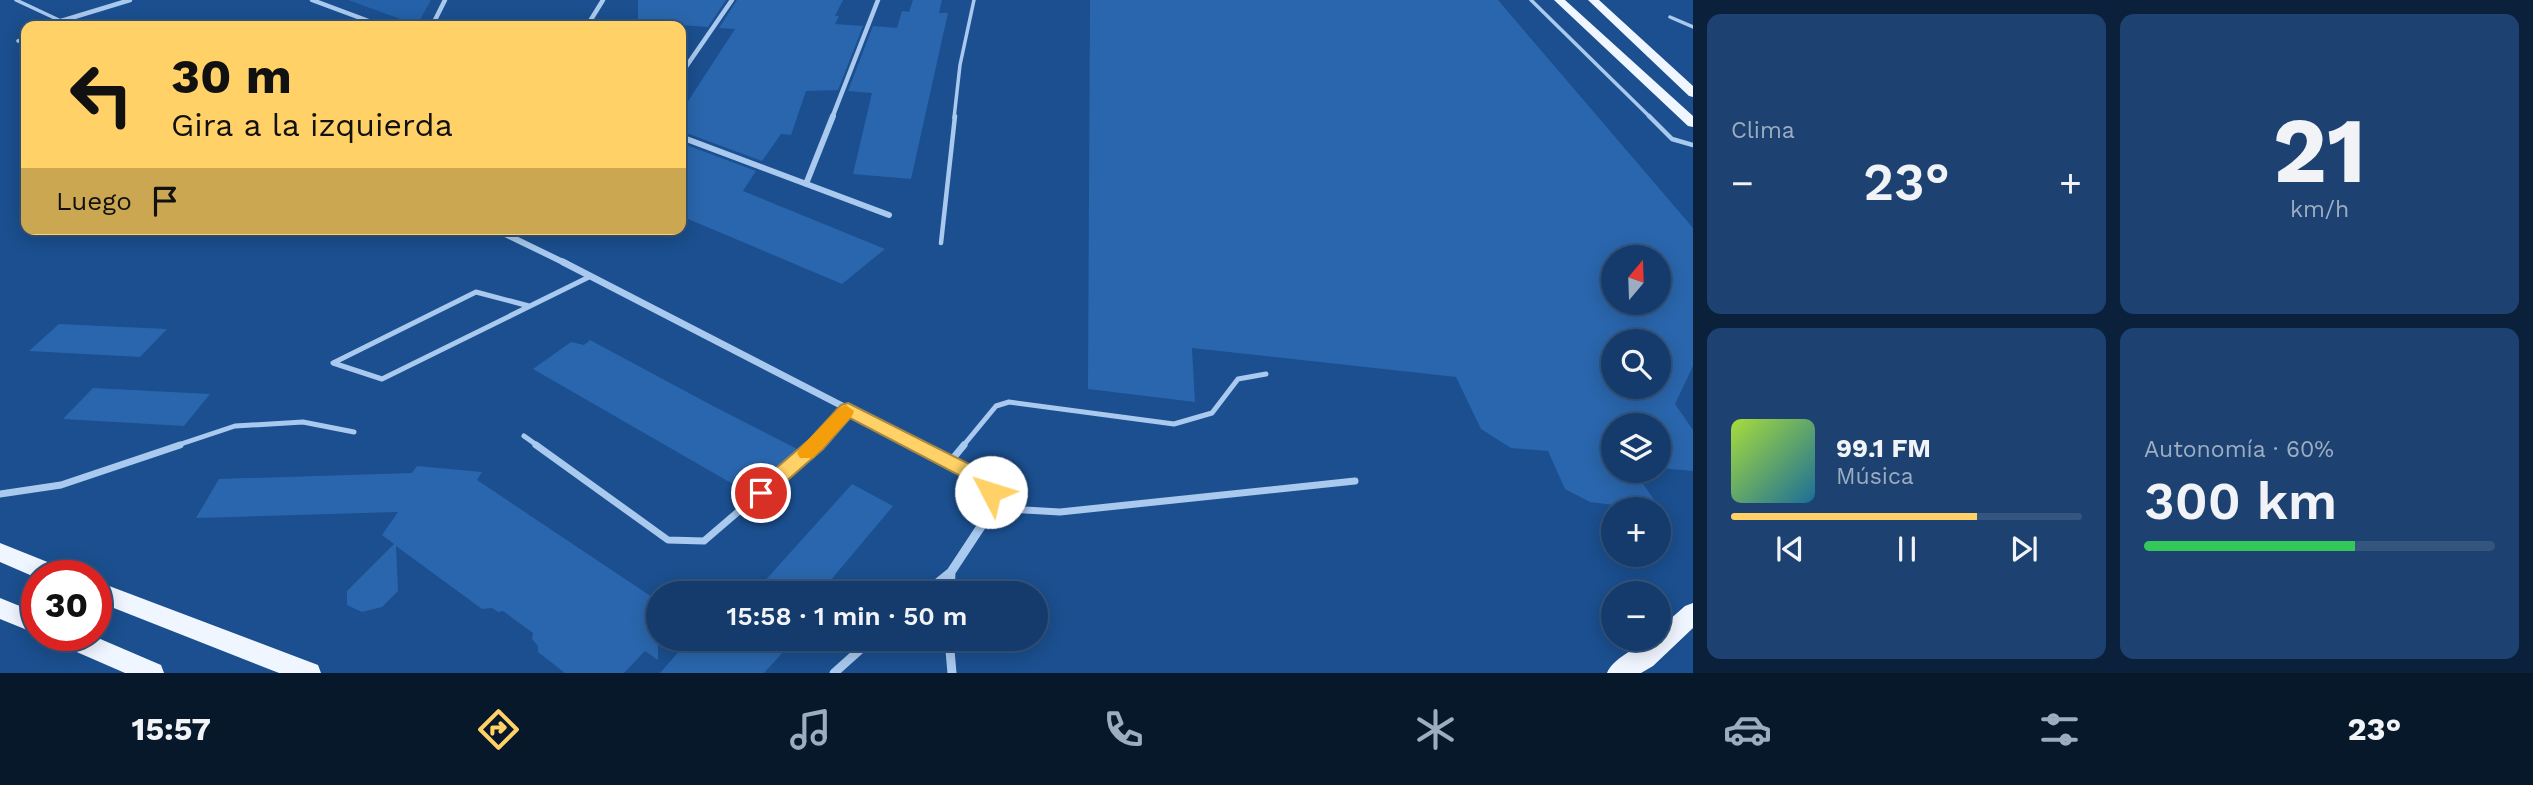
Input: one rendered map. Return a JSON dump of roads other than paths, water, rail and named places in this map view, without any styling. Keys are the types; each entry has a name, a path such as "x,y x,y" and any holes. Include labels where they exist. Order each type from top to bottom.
{"main road":[{"path":"1559,0 1693,123"},
{"path":"1593,0 1693,93"},
{"path":"0,552 21,561"},
{"path":"112,598 309,673"},
{"path":"0,608 21,617"},
{"path":"1619,673 1644,658 1693,613"},
{"path":"101,651 152,673"}],"street":[{"path":"76,21 130,0"},
{"path":"312,0 369,21"},
{"path":"435,21 446,0"},
{"path":"590,21 603,0"},
{"path":"686,67 732,0"},
{"path":"806,184 878,0"},
{"path":"686,139 889,215"},
{"path":"507,235 981,478 991,492 990,508 951,572 940,581"},
{"path":"951,572 951,581"},
{"path":"834,673 859,651"},
{"path":"950,651 952,673"}],"lane":[{"path":"16,0 58,21"},
{"path":"941,243 960,65 974,0"},
{"path":"1531,0 1672,139 1693,145"},
{"path":"1670,17 1693,27"},
{"path":"530,306 476,292 333,363 382,379 591,276"},
{"path":"950,462 996,406 1009,402 1174,424 1212,413 1238,380 1266,374"},
{"path":"524,436 668,540 704,541 817,444 848,409"},
{"path":"0,494 61,485 235,426 303,422 354,432"},
{"path":"990,508 1060,512 1356,481"}]}
